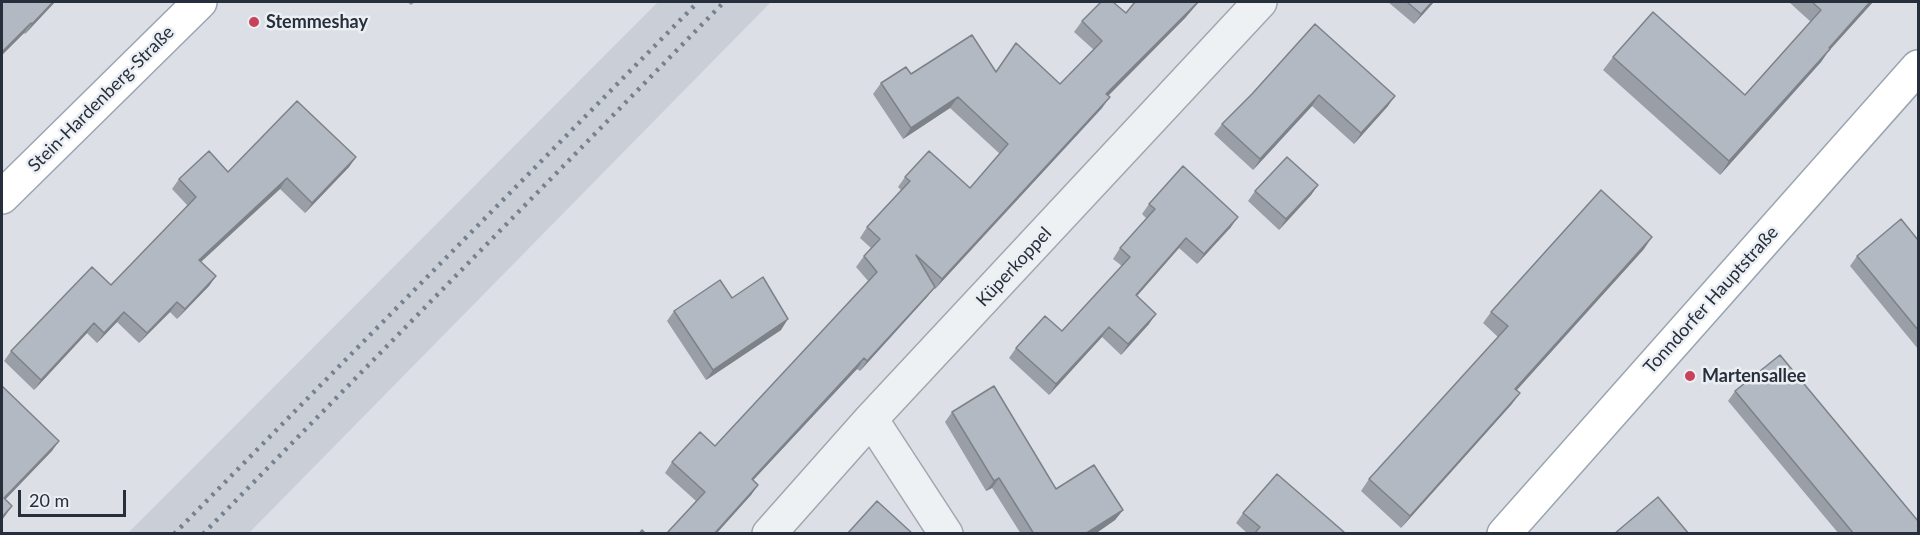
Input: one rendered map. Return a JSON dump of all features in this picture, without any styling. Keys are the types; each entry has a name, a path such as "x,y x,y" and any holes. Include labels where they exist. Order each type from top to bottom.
{"main road":[{"name":"Stein-Hardenberg-Straße","path":"2,197 200,2"},
{"name":"Tonndorfer Hauptstraße","path":"1506,533 1918,67"}],"street":[{"name":"Küperkoppel","path":"769,534 871,419 1260,2"},
{"path":"871,419 946,534"}],"shaded area":[{"path":"658,2 771,2 249,533 128,533"}],"building":[{"path":"2,2 53,2 2,52"},
{"path":"1101,2 1113,2 1126,13 1135,2 1198,2 1106,94 1110,97 942,279 916,255 935,287 867,361 864,358 752,479 758,485 714,534 666,534 705,492 672,462 700,432 715,446 877,272 864,256 880,239 867,227 910,181 905,177 929,151 970,188 1008,144 958,97 911,128 881,83 906,67 911,74 972,35 996,72 1016,43 1060,84 1102,41 1082,21"},
{"path":"1407,2 1432,2 1421,14"},
{"path":"1812,2 1870,2 1729,161 1613,57 1653,12 1745,95 1821,10"},
{"path":"1315,24 1395,96 1361,133 1319,95 1260,159 1222,124"},
{"path":"297,101 356,157 312,203 287,178 199,260 216,276 185,309 177,302 147,333 124,312 104,333 94,323 41,380 11,351 92,267 111,285 196,197 179,179 209,151 228,172"},
{"path":"1287,157 1318,185 1286,219 1255,191"},
{"path":"1183,166 1238,217 1204,254 1186,238 1136,295 1156,314 1128,344 1109,327 1056,384 1016,348 1045,316 1062,331 1130,257 1120,248 1155,209 1149,204"},
{"path":"1601,190 1652,237 1515,389 1520,393 1410,516 1369,479 1508,326 1491,312"},
{"path":"1901,219 1918,240 1918,330 1857,256"},
{"path":"763,277 788,319 713,370 674,311 720,280 732,298"},
{"path":"1780,355 1918,521 1918,534 1854,534 1735,391"},
{"path":"2,386 59,441 4,498 12,506 2,517"},
{"path":"994,386 1056,489 1094,465 1123,510 1085,534 1034,534 999,478 994,481 952,412"},
{"path":"1277,474 1344,532 1343,534 1254,534 1260,527 1243,513"},
{"path":"1658,497 1689,534 1614,534"},
{"path":"877,501 913,534 847,534"}],"railway":[{"path":"174,534 698,2"},
{"path":"203,534 724,2"}],"place":[{"name":"Stemmeshay","path":"254,22"},
{"name":"Martensallee","path":"1690,376"}]}
